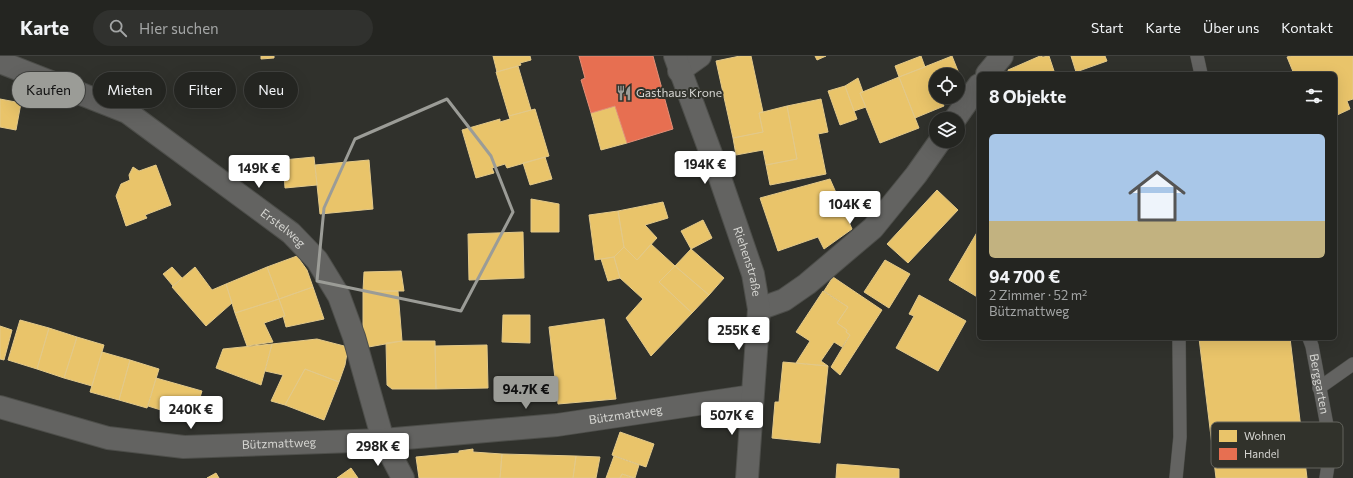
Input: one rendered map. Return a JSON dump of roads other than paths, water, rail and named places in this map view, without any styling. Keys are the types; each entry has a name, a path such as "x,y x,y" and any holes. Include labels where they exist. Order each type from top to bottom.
{"street":[{"path":"677,63 700,56"},
{"path":"989,72 1002,56"},
{"name":"Erstelweg","path":"0,62 127,112 292,234 317,260 339,296 354,337 382,440 403,478"},
{"name":"Riehenstraße","path":"677,63 754,274 759,309 746,478"},
{"path":"960,112 977,88"},
{"path":"759,309 784,300 807,284 873,228 916,175 935,148"},
{"name":"Bützmattweg","path":"0,407 108,438 184,447 382,440 557,425 752,396"}],"lane":[{"path":"1197,56 1201,72"},
{"path":"1176,478 1180,437 1179,340"},
{"name":"Berggarten","path":"1310,340 1326,422"},
{"path":"1319,388 1353,364"},
{"name":"Berggarten","path":"1326,478 1328,468"}],"place":[{"name":"Gasthaus Krone","path":"624,93"}]}
